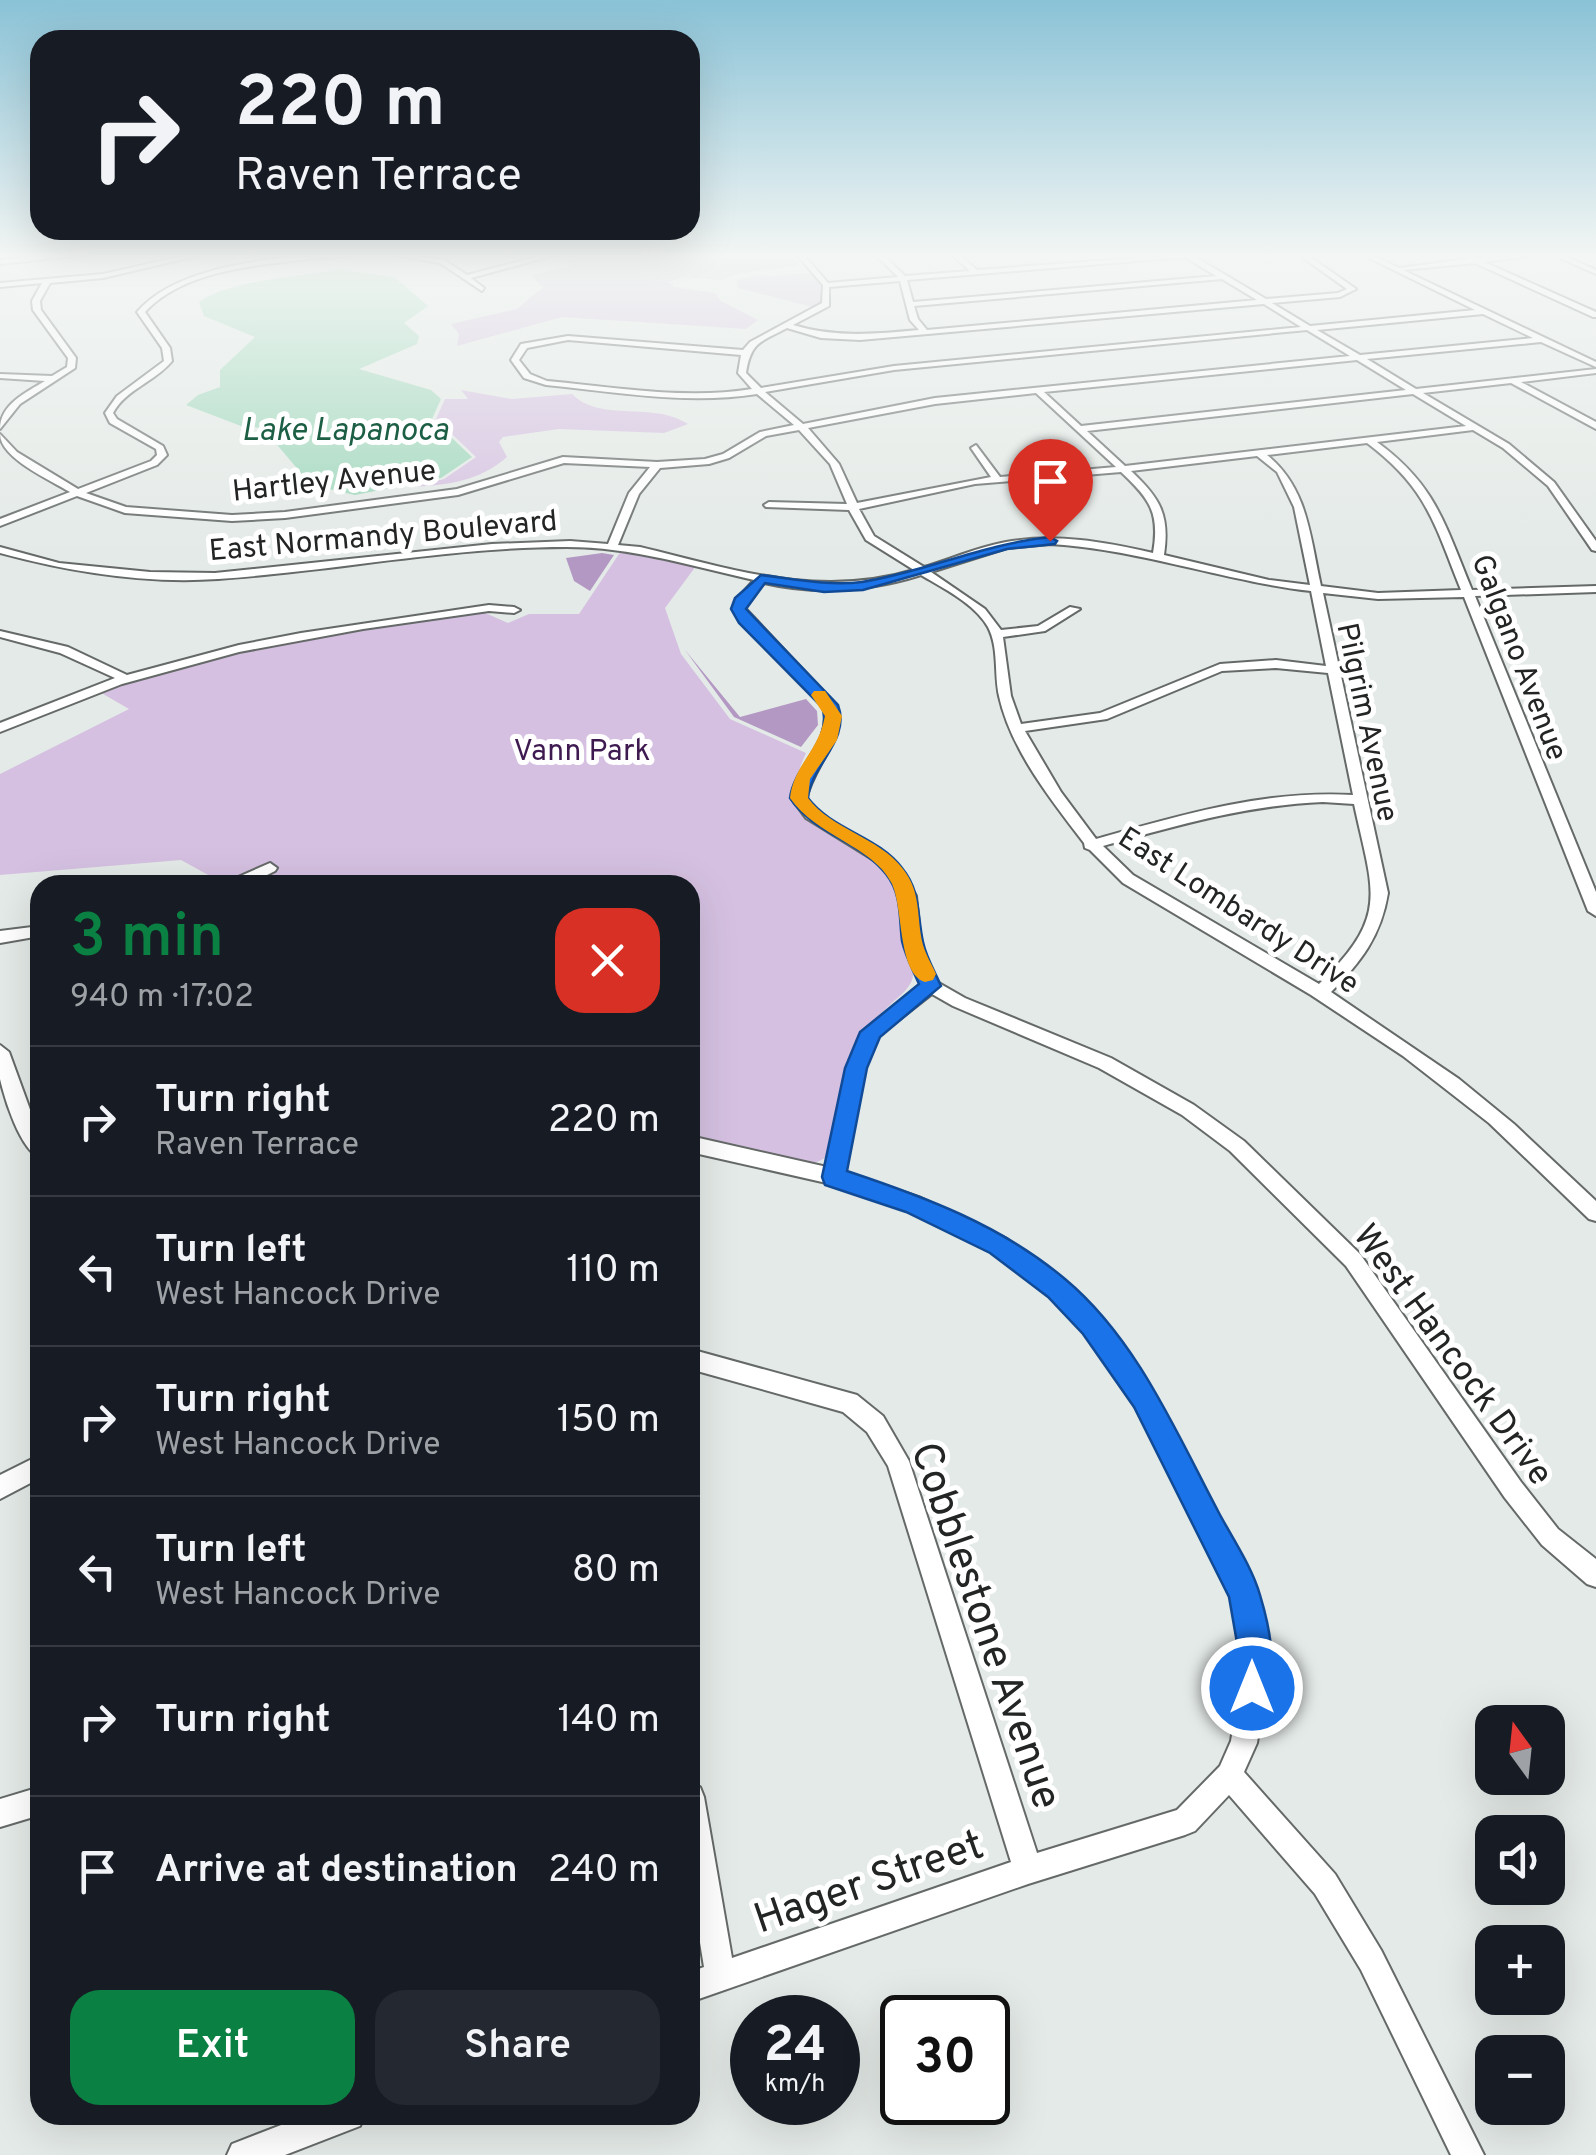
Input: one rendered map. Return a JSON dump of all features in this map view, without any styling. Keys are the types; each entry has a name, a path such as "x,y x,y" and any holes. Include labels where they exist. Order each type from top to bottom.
{"street":[{"path":"0,426 16,402 67,373 72,358 69,355"},
{"path":"0,523 79,494 162,455 160,448 113,421 109,413 119,398 149,380 168,361 167,355"},
{"path":"518,355 515,360 527,376 559,385 702,397 894,368 1033,355"},
{"path":"745,355 742,372 757,391 801,426 844,478 858,522 870,538 977,608 997,634 1041,629 1074,609"},
{"path":"1354,355 1528,463 1579,512 1596,548"},
{"name":"Hartley Avenue","path":"0,436 14,454 79,494 125,510 250,517 343,510 458,492 563,460 657,465 706,462 726,456 763,434 935,402 1393,355"},
{"path":"1572,355 1596,368"},
{"path":"1079,428 1596,368"},
{"path":"0,376 56,379"},
{"path":"1511,380 1596,426"},
{"path":"1038,391 1123,469 1159,508 1162,533 1158,557"},
{"path":"769,505 854,507 916,491 997,479 1123,469 1476,428"},
{"name":"Galgano Avenue","path":"1369,440 1421,485 1470,596 1596,911"},
{"path":"976,448 997,479"},
{"name":"Pilgrim Avenue","path":"1260,453 1292,487 1380,893 1378,921 1368,945 1319,994"},
{"path":"612,546 634,493 657,465"},
{"path":"190,516 207,500"},
{"name":"East Normandy Boulevard","path":"0,550 59,566 150,575 215,576 536,544 612,546 761,579 845,587 887,582 985,550 1038,542 1100,544 1316,590 1378,596 1596,589"},
{"path":"761,579 740,601 738,609 830,705 834,716 829,740 801,778 799,798 812,816 882,859 896,872 908,896 913,945 930,986 871,1032 856,1068 834,1177"},
{"path":"0,728 124,678 299,634 488,608 514,610"},
{"path":"0,634 30,638 81,654 124,678"},
{"name":"East Lombardy Drive","path":"997,634 1005,700 1018,728 1090,844 1107,864 1420,1060 1495,1118 1596,1213"},
{"path":"1018,728 1103,716 1220,668 1276,664 1331,670"},
{"path":"1090,844 1259,802 1300,796 1357,800"},
{"path":"255,875 270,868"},
{"path":"1,939 30,934"},
{"name":"West Hancock Drive","path":"930,986 1105,1063 1188,1110 1237,1146 1353,1260 1513,1490 1550,1537 1596,1574"},
{"path":"0,1052 30,1138"},
{"path":"700,1146 834,1177 914,1204 1000,1245 1057,1288 1092,1325 1144,1397 1244,1594 1256,1660 1244,1744 1229,1774 1324,1884 1371,1960 1468,2155"},
{"name":"Cobblestone Avenue","path":"700,1362 849,1403 875,1424 898,1461 1028,1870"},
{"path":"0,1488 30,1472"},
{"name":"Hager Street","path":"700,1983 1028,1870 1185,1821 1229,1774"},
{"path":"0,1813 30,1804"},
{"path":"700,1857 720,1976"},
{"path":"243,2155 322,2125"}],"green space":[{"path":"461,390 512,399 572,394 598,408 660,414 688,424 664,433 559,429 503,437 499,442 507,457 486,472 451,483 413,487 444,479 476,457 436,419 445,399 468,399"},
{"name":"Vann Park","path":"621,551 696,566 665,608 681,654 730,719 806,753 797,779 796,798 802,813 881,867 895,891 912,980 865,1031 856,1047 841,1093 836,1142 823,1159 810,1164 700,1140 700,875 208,875 181,860 0,875 0,774 129,709 98,691 195,662 310,636 483,612 508,623 529,614 579,614"}],"shaded area":[{"path":"614,555 590,591 574,581 566,558"},
{"path":"685,650 740,717 806,699 817,711 818,725 801,747 734,717"}],"water":[{"name":"Lake Lapanoca","path":"236,355 392,355 359,369 431,390 441,399 432,419 472,457 441,478 355,495 311,485 263,428 241,426 186,405 198,395 220,387 220,370"}],"slow traffic":[{"path":"819,695 830,705 834,716 829,740 801,778 799,798 812,816 882,859 896,872 908,896 913,945 925,974"}],"route":[{"path":"1050,541 985,550 863,586 824,587 761,579 740,601 738,609 744,620 830,705 834,716 829,740 801,778 799,798 812,816 882,859 896,872 908,896 913,945 930,986 871,1032 856,1068 834,1177 914,1204 1000,1245 1057,1288 1092,1325 1144,1397 1244,1594 1256,1660 1252,1688"}]}
